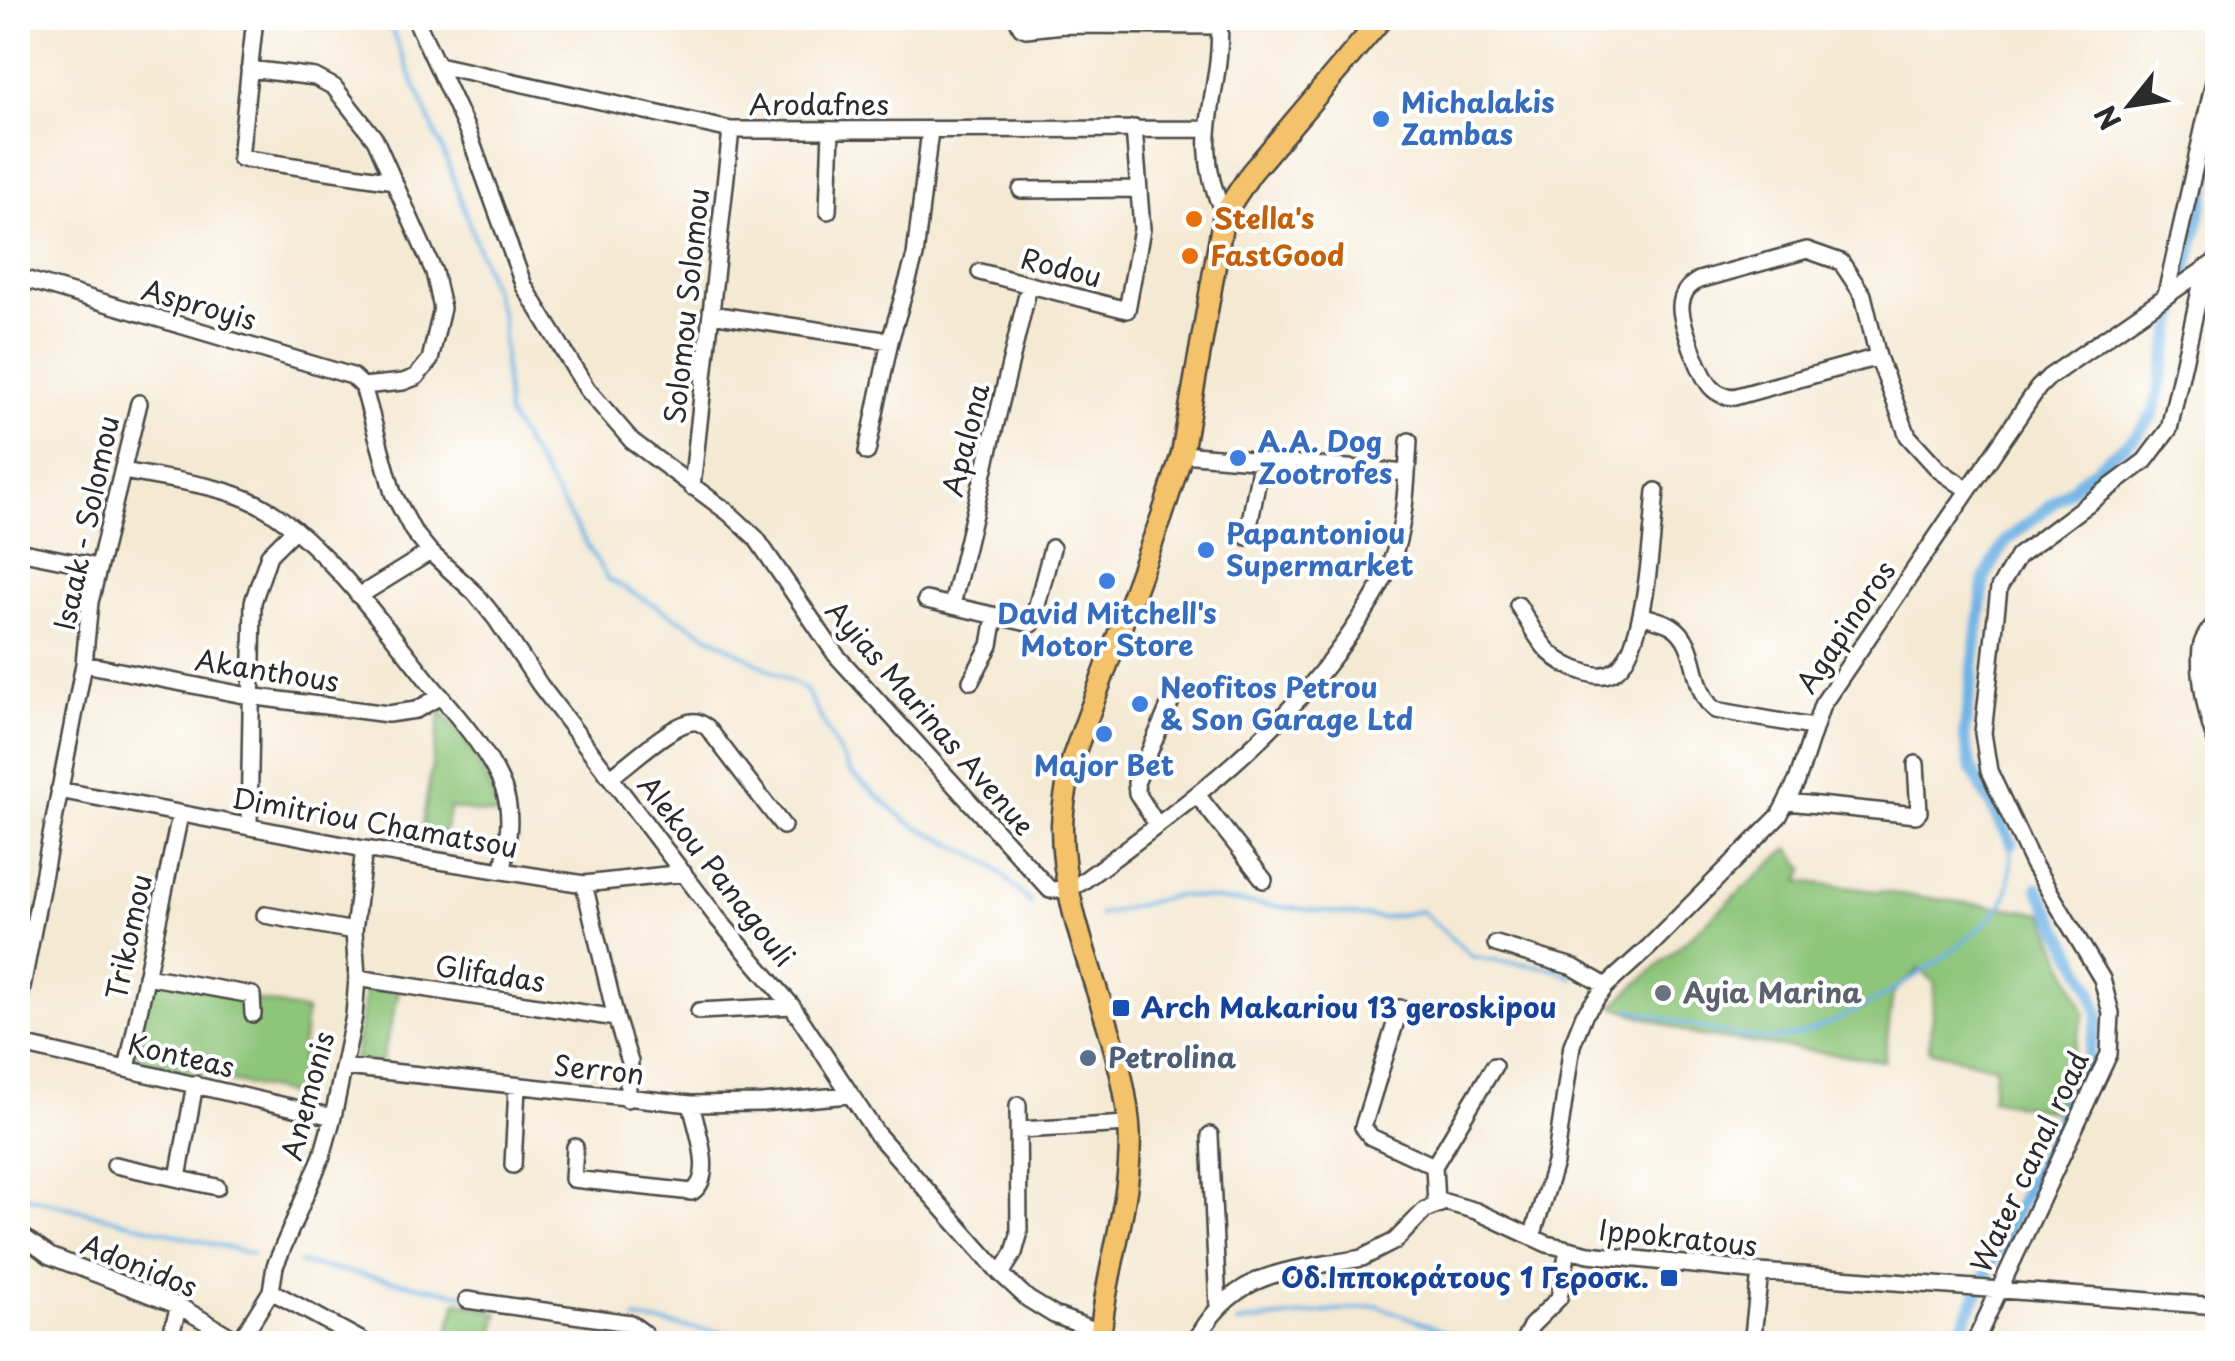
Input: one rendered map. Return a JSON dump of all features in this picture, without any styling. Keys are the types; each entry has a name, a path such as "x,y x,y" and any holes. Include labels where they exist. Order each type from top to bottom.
{"main road":[{"path":"1100,1338 1128,1160 1129,1124 1069,888 1062,824 1073,757 1182,454 1224,214 1251,173 1382,18"}],"street":[{"path":"255,18 240,158 394,181"},
{"name":"Ayias Marinas Avenue","path":"415,18 468,132 510,255 540,317 609,417 632,440 756,538 836,655 1041,883 1050,890 1069,888"},
{"path":"1017,18 1026,30 1107,22 1219,22 1219,52 1206,129 1212,186 1224,214"},
{"path":"2171,291 2218,64"},
{"name":"Arodafnes","path":"438,65 731,130 1206,129"},
{"path":"249,69 314,77 334,87 364,122 434,272 442,308 424,370 404,382 364,386"},
{"name":"Rodou","path":"980,272 1127,310 1142,229 1134,128"},
{"name":"Solomou Solomou","path":"692,487 731,130"},
{"path":"828,211 831,130"},
{"path":"867,452 890,342 915,256 930,130"},
{"path":"1021,190 1137,188"},
{"path":"1878,357 1734,397 1717,393 1704,378 1682,316 1683,297 1698,280 1807,250 1841,262 1863,294 1878,357 1908,436 1939,470 1968,490"},
{"name":"Agapinoros","path":"1532,1237 1556,1163 1572,1045 1584,1015 1606,986 1749,848 1788,802 1822,705 2048,378 2206,267"},
{"name":"Water canal road","path":"1974,1344 1994,1288 2109,1054 2111,1013 2102,979 2034,864 1990,771 1983,732 1999,588 2018,556 2145,461 2169,429 2206,267"},
{"name":"Asproyis","path":"18,278 352,376 364,386"},
{"name":"Apalona","path":"952,605 1029,286"},
{"path":"711,314 890,342"},
{"name":"Alekou Panagouli","path":"364,386 392,493 402,514 430,552 476,593 611,778 792,1006 894,1156 1001,1274 1041,1310 1100,1338"},
{"name":"Isaak - Solomou","path":"18,1008 84,664 98,566 138,402"},
{"path":"1069,888 1198,796 1285,717 1369,608 1398,541 1408,473 1408,441"},
{"path":"1182,454 1408,473"},
{"path":"1247,538 1262,463"},
{"path":"124,470 238,495 262,506 295,529 359,596 470,732 503,788 510,821 502,871"},
{"path":"1518,605 1554,660 1599,676 1617,670 1642,616 1656,492"},
{"path":"249,826 253,602 268,554 295,529"},
{"path":"926,600 1032,624 1052,548"},
{"path":"18,550 98,566"},
{"path":"359,596 430,552"},
{"path":"1642,616 1674,626 1681,634 1701,692 1715,710 1812,727"},
{"path":"971,681 990,645 995,617"},
{"path":"2218,620 2208,632 2201,653 2210,729 2218,745"},
{"name":"Akanthous","path":"84,664 250,696 388,714 416,710 441,696"},
{"path":"1157,825 1137,793 1136,783 1172,699"},
{"path":"611,778 680,727 700,723 784,826"},
{"path":"1788,802 1916,815 1916,764"},
{"name":"Dimitriou Chamatsou","path":"59,790 364,849 584,884 684,872"},
{"path":"1198,796 1264,880"},
{"name":"Trikomou","path":"126,1069 180,815"},
{"name":"Anemonis","path":"242,1342 270,1292 275,1266 322,1156 333,1116 354,1016 354,931 364,849"},
{"path":"584,884 630,1062 627,1099"},
{"path":"265,915 354,931"},
{"path":"1496,944 1573,967 1606,986"},
{"path":"146,976 252,996 253,1014"},
{"name":"Glifadas","path":"356,978 616,1018"},
{"path":"699,1011 792,1006"},
{"path":"1400,1008 1363,1127 1370,1137 1434,1166"},
{"name":"Konteas","path":"18,1044 333,1116"},
{"name":"Serron","path":"344,1066 692,1104 762,1103 849,1095"},
{"path":"1194,1344 1228,1296 1257,1278 1378,1252 1436,1204 1434,1166 1494,1066"},
{"path":"178,1178 195,1084"},
{"path":"513,1165 518,1087"},
{"path":"575,1148 573,1179 692,1192 705,1176 692,1104"},
{"path":"1001,1274 1014,1254 1019,1235 1018,1105"},
{"path":"1020,1130 1129,1124"},
{"path":"1210,1134 1218,1307"},
{"path":"115,1165 218,1187"},
{"name":"Ippokratous","path":"1436,1204 1456,1204 1568,1250 1760,1272 2218,1306"},
{"name":"Adonidos","path":"18,1232 64,1262 180,1306 242,1342"},
{"path":"1522,1344 1530,1326 1559,1298 1568,1250"},
{"path":"1752,1344 1760,1272"},
{"path":"270,1292 368,1344"},
{"path":"466,1300 630,1323 644,1333 648,1344"},
{"path":"168,1344 180,1306"}],"green space":[{"path":"441,710 474,752 501,816 450,808 441,843 420,839"},
{"path":"1789,848 1805,869 1799,881 2044,913 2085,1013 2055,1112 1991,1099 1996,1067 1929,1050 1935,983 1919,969 1893,993 1884,1061 1695,1035 1613,1006"},
{"path":"150,977 306,1011 298,1096 133,1059"},
{"path":"366,988 399,992 381,1064 354,1059"},
{"path":"457,1301 498,1313 493,1343 445,1344"}],"waterway":[{"path":"383,18 389,23 449,166 502,317 507,414 608,579 806,690 850,772 908,822 991,864 1031,903"},
{"path":"2012,844 1971,768 1964,735 1985,577 2006,541 2137,435 2153,414 2218,138"},
{"path":"1630,1009 1757,1038 1797,1035 1827,1024 1931,966 1986,922 2005,898 2012,844"},
{"path":"1954,1344 2088,1056 2099,1016 2089,983 2038,888"},
{"path":"1100,915 1177,895 1382,918 1421,911 1473,957 1553,968 1573,978"},
{"path":"20,1195 252,1254"},
{"path":"300,1263 467,1295"},
{"path":"1237,1323 1378,1306 1478,1344"},
{"path":"635,1319 798,1344"}],"place":[{"name":"Michalakis Zambas","path":"1381,119"},
{"name":"Stella's","path":"1194,219"},
{"name":"FastGood","path":"1190,256"},
{"name":"A.A. Dog Zootrofes","path":"1238,458"},
{"name":"Papantoniou Supermarket","path":"1206,550"},
{"name":"David Mitchell's Motor Store","path":"1107,581"},
{"name":"Neofitos Petrou & Son Garage Ltd","path":"1140,704"},
{"name":"Major Bet","path":"1104,734"},
{"name":"Ayia Marina","path":"1663,993"},
{"name":"Arch Makariou 13 geroskipou","path":"1121,1008"},
{"name":"Petrolina","path":"1088,1058"},
{"name":"Οδ.Ιπποκράτους 1 Γεροσκ.","path":"1669,1278"}]}
